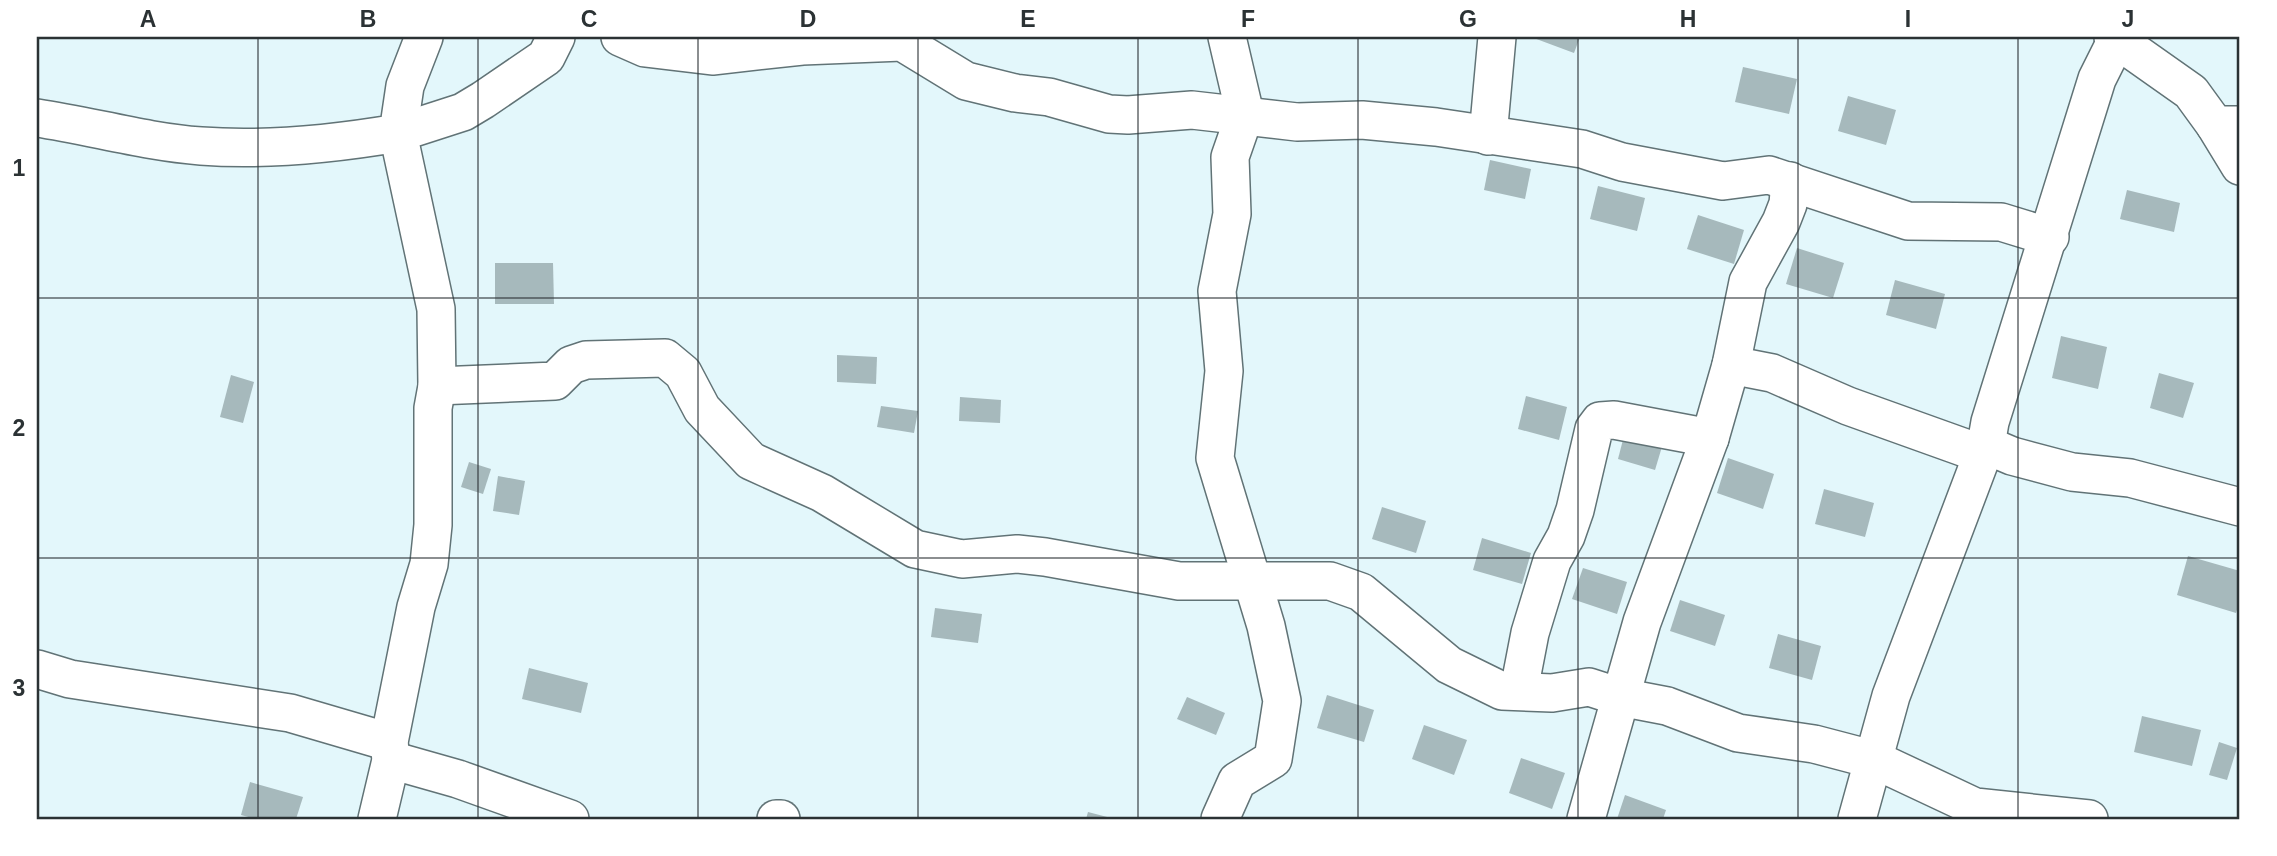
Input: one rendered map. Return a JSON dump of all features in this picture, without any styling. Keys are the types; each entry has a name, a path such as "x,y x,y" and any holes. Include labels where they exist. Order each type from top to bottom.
{"street":[{"path":"377,819 416,607 429,564 433,525 436,309 398,134 405,86 424,37"},
{"path":"37,118 169,142 232,148 269,149 398,134 473,106 546,57 556,37"},
{"path":"620,37 645,48 712,56 808,41 902,42 966,80 1015,93 1049,97 1109,114 1128,116 1192,110 1297,122 1395,122 1582,149 1622,162 1723,181 1769,175 1908,221 2001,222 2050,237"},
{"path":"1220,819 1237,780 1273,760 1282,701 1275,667 1215,458 1224,370 1217,291 1232,214 1230,157 1245,114 1227,37"},
{"path":"1488,136 1497,37"},
{"path":"1857,819 1891,696 1984,449 1990,422 2050,237 2097,79 2116,38 2191,92 2228,125 2240,166"},
{"path":"1586,819 1642,622 1710,438 1731,365 1748,282 1781,222 1788,204 1790,181"},
{"path":"437,386 555,382 562,379 571,365 586,360 665,358 683,373 702,409 751,461 822,492 915,549 962,559 1017,554 1045,557 1161,580 1341,584 1379,604 1449,665 1502,691 1552,693 1590,687 1620,697 1667,706 1738,733 1814,744 1875,760 1975,807 2089,819"},
{"path":"1731,365 1772,373 1848,406 1984,449 2072,472 2130,478 2240,507"},
{"path":"1519,690 1534,620 1552,561 1566,536 1575,510 1594,429 1600,421 1614,420 1710,438"},
{"path":"37,669 70,679 290,713 458,779 570,819"}],"building":[{"path":"1531,37 1580,37 1574,53"},
{"path":"1743,67 1797,79 1789,114 1735,102"},
{"path":"1848,96 1896,110 1886,145 1838,131"},
{"path":"1490,160 1531,169 1525,199 1484,190"},
{"path":"1598,186 1645,198 1637,231 1590,219"},
{"path":"2127,190 2180,203 2174,232 2120,219"},
{"path":"1698,215 1744,230 1734,264 1687,249"},
{"path":"1797,248 1844,263 1833,298 1786,284"},
{"path":"495,263 553,263 554,304 495,304"},
{"path":"1895,280 1945,294 1936,329 1886,315"},
{"path":"2061,336 2107,347 2098,389 2052,378"},
{"path":"837,355 877,357 876,384 837,382"},
{"path":"2159,373 2194,383 2183,418 2150,408"},
{"path":"231,375 254,382 243,423 220,417"},
{"path":"1526,396 1567,407 1559,440 1518,429"},
{"path":"960,397 1001,400 1000,423 959,421"},
{"path":"881,406 918,411 914,433 877,427"},
{"path":"1626,428 1664,440 1655,470 1618,459"},
{"path":"1728,458 1774,474 1763,509 1717,493"},
{"path":"469,462 491,469 483,494 461,487"},
{"path":"498,476 525,481 519,515 493,511"},
{"path":"1824,489 1874,503 1865,537 1815,524"},
{"path":"1382,507 1426,521 1416,553 1372,539"},
{"path":"1482,538 1531,553 1522,584 1473,570"},
{"path":"2188,556 2240,571 2240,600 2236,613 2177,595"},
{"path":"1583,568 1627,582 1617,614 1572,599"},
{"path":"1680,600 1725,615 1715,646 1670,631"},
{"path":"935,608 982,614 978,643 931,637"},
{"path":"1778,634 1821,646 1812,680 1769,668"},
{"path":"529,668 588,683 581,713 522,699"},
{"path":"1327,695 1374,710 1364,742 1317,728"},
{"path":"1187,697 1225,713 1216,735 1177,719"},
{"path":"2142,716 2201,730 2192,766 2134,752"},
{"path":"1424,725 1467,740 1454,775 1412,759"},
{"path":"2219,742 2237,748 2227,780 2209,775"},
{"path":"1521,758 1565,773 1552,809 1509,793"},
{"path":"250,782 303,797 296,819 256,819 241,815"},
{"path":"1625,795 1666,810 1663,819 1617,819"},
{"path":"1088,812 1111,818 1111,819 1086,819"}]}
